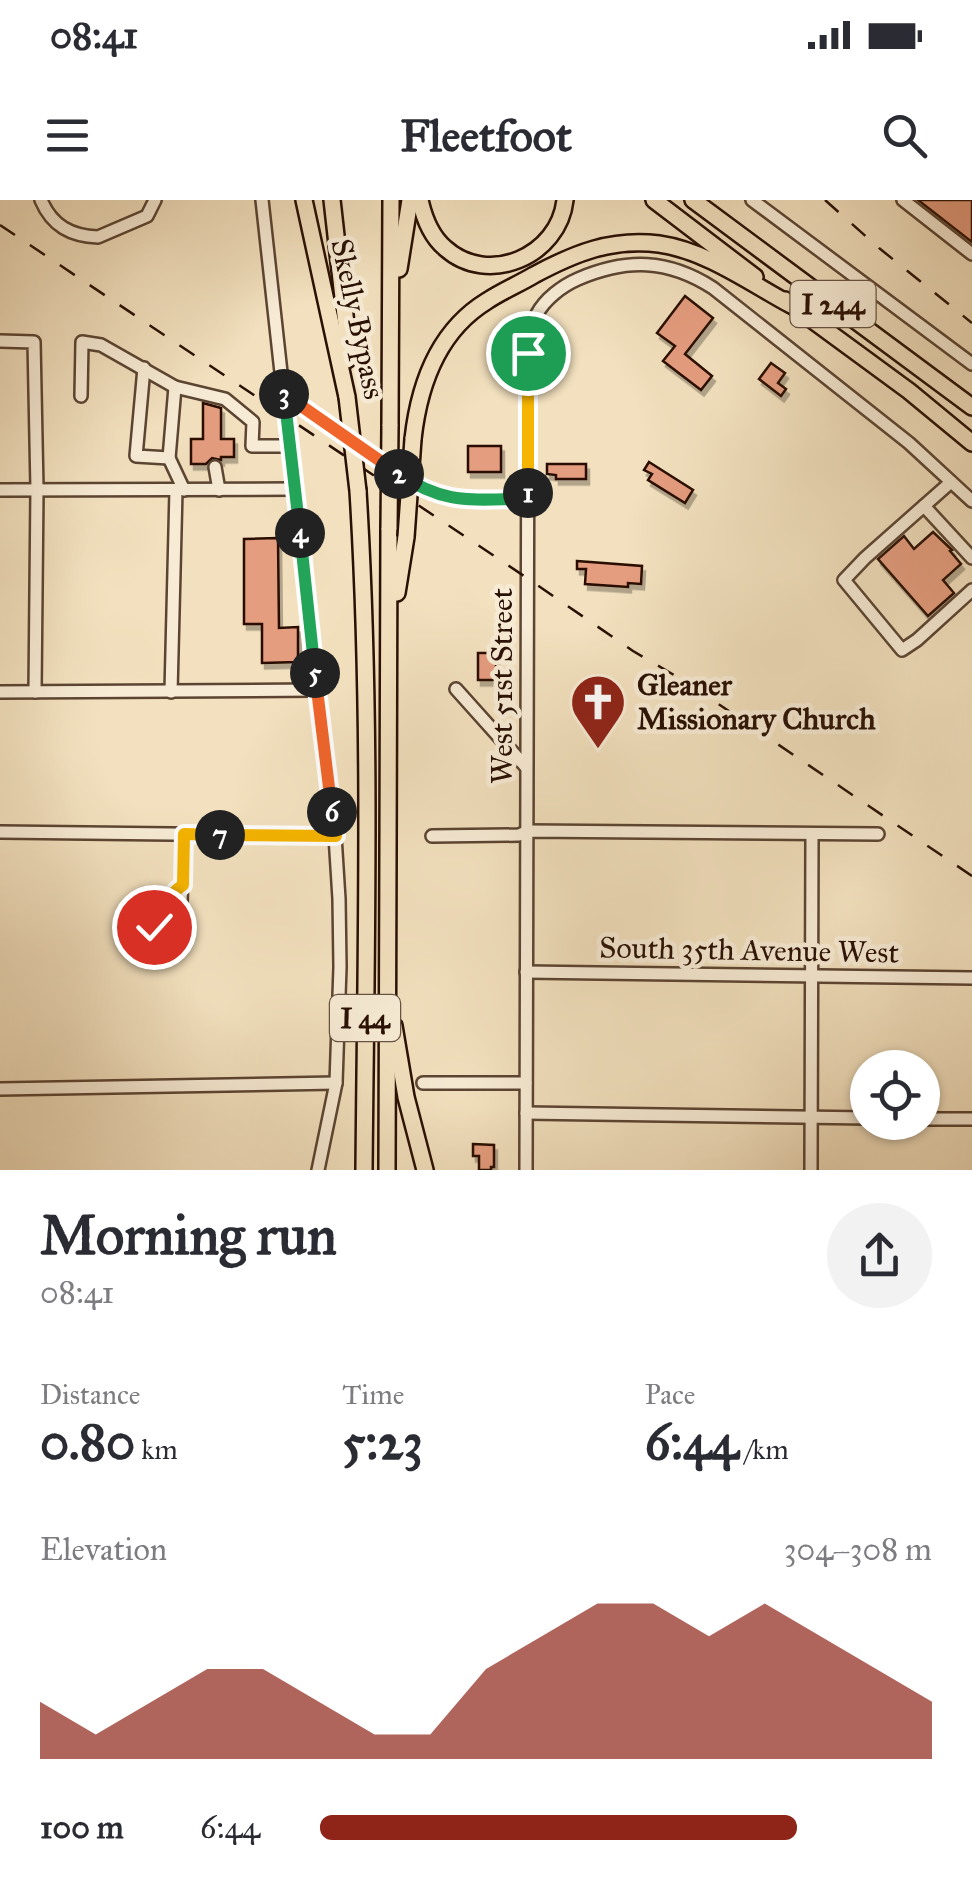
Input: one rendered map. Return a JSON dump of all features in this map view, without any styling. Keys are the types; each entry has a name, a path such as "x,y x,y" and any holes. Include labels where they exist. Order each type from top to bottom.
{"highway":[{"name":"Skelly Bypass","path":"304,200 347,397 358,491 366,827 364,1170"},
{"path":"332,200 347,333 347,397"},
{"name":"Skelly Bypass","path":"387,1170 391,200"},
{"path":"391,317 410,200"},
{"path":"420,200 432,233 442,246 466,262 497,266 539,250 556,228 565,200"},
{"name":"I 244","path":"654,200 909,391 972,443"},
{"name":"I 244","path":"694,200 972,408"},
{"path":"390,647 406,537 418,398 438,352 484,302 570,256 596,247 629,243 660,244 704,257 792,305"},
{"path":"387,988 406,1097 425,1170"}],"street":[{"path":"42,200 60,227 92,238 147,216 155,200"},
{"path":"262,200 336,836 340,967 336,1083 318,1170"},
{"path":"752,200 972,364"},
{"path":"903,200 972,254"},
{"name":"West 51st Street","path":"526,1170 528,353 536,316 548,298 569,282 613,266 632,264 682,271 713,288 909,443 951,482"},
{"path":"0,341 34,342 35,692"},
{"path":"80,396 82,342 102,345 175,387 225,399 254,422 252,446 291,446"},
{"path":"144,368 136,456 169,458"},
{"path":"171,692 180,490 169,458 175,387"},
{"path":"284,394 434,494 528,499"},
{"path":"215,467 219,490"},
{"path":"972,501 951,482 844,580 902,650 972,590"},
{"path":"0,490 295,489"},
{"path":"924,506 972,558"},
{"path":"456,689 526,767"},
{"path":"0,692 316,690"},
{"path":"0,832 336,836"},
{"path":"432,836 528,832 878,834"},
{"path":"181,888 184,834"},
{"path":"812,834 812,1170"},
{"name":"South 35th Avenue West","path":"526,972 972,978"},
{"path":"0,1089 336,1083"},
{"path":"423,1083 526,1083"},
{"path":"526,1113 850,1117"},
{"path":"940,1119 972,1120"}],"building":[{"path":"918,200 972,200 972,242"},
{"path":"685,296 713,318 685,354 712,376 701,390 663,361 675,346 657,333"},
{"path":"771,363 785,373 778,383 786,389 781,396 759,379"},
{"path":"203,403 221,408 221,439 234,439 234,457 191,464 191,439 203,439"},
{"path":"468,446 501,446 501,472 468,472"},
{"path":"649,462 693,490 685,503 648,480 652,474 644,470"},
{"path":"547,464 586,464 586,479 556,479 556,475 547,474"},
{"path":"933,532 961,564 943,580 954,593 928,616 878,559 904,536 914,549"},
{"path":"278,538 279,628 298,627 298,662 262,663 262,624 244,624 244,539"},
{"path":"577,561 642,566 641,584 585,584 586,569 577,569"},
{"path":"478,653 496,653 496,680 478,680"},
{"path":"473,1144 494,1145 491,1170 479,1170 479,1156 473,1156"}],"railway":[{"path":"825,200 972,323"},
{"path":"0,225 972,876"}],"place":[{"name":"Gleaner Missionary Church","path":"598,751"}],"route":[{"path":"154,927 157,915 183,885 184,834 336,836 284,394 434,494 528,499 528,353"}]}
